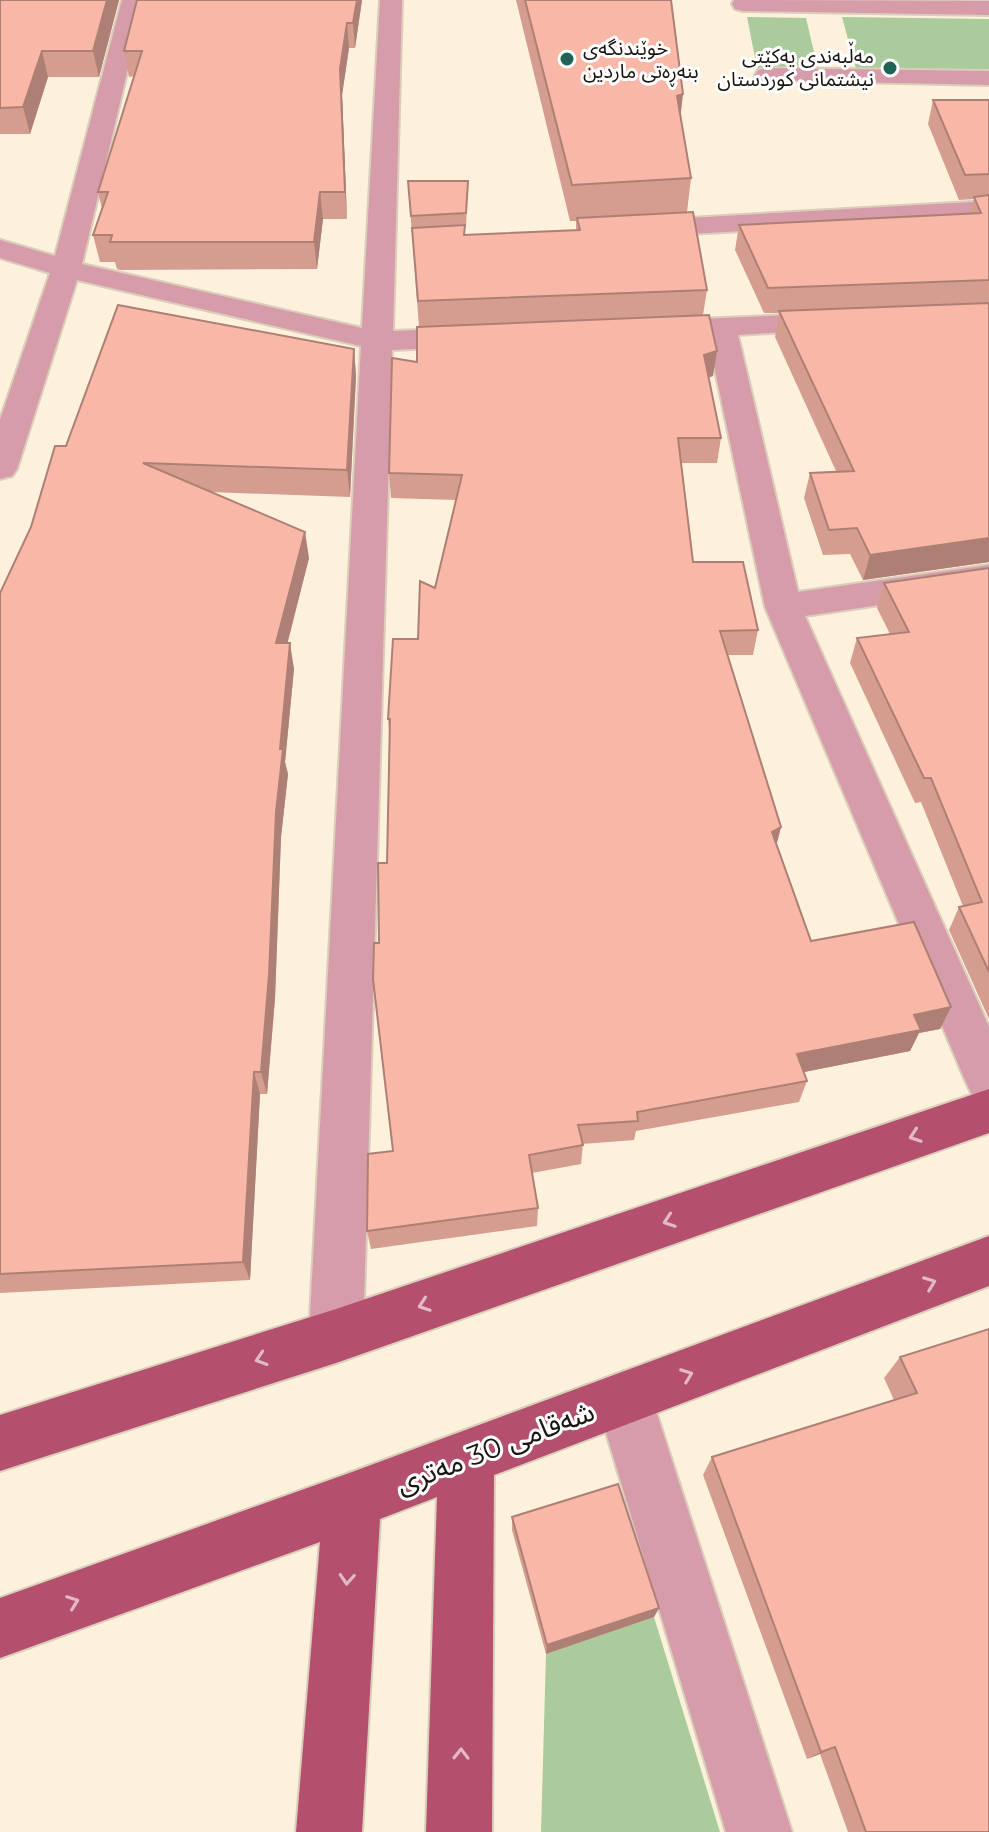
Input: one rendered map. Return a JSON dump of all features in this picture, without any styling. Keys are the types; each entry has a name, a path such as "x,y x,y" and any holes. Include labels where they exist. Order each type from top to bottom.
{"main road":[{"path":"0,1443 336,1336 989,1111"},
{"name":"شەقامی 30 مەتری","path":"0,1628 352,1501 989,1261"},
{"path":"459,1832 466,1458"},
{"path":"329,1832 352,1501"}],"street":[{"path":"0,468 66,269 133,0"},
{"path":"336,1336 378,341 397,242 391,0"},
{"path":"826,3 849,76"},
{"path":"743,4 989,8"},
{"path":"767,75 989,78"},
{"path":"615,230 989,209"},
{"path":"0,249 66,269 378,341 502,336"},
{"path":"627,331 863,321"},
{"path":"721,327 783,607 989,1080"},
{"path":"783,607 989,577"},
{"path":"624,1399 759,1832"}],"green space":[{"path":"747,17 806,18 818,69 757,68"},
{"path":"842,17 989,19 989,71 856,69"},
{"path":"654,1617 720,1832 541,1832 546,1654"}],"building":[{"path":"0,0 107,0 93,51 42,51 23,107 0,108"},
{"path":"137,0 357,0 353,23 347,23 340,69 345,192 320,192 314,242 110,242 112,235 93,235 108,192 98,192 142,51 124,51"},
{"path":"525,0 671,0 683,94 677,96 691,178 572,185"},
{"path":"933,100 989,100 989,174 965,175"},
{"path":"408,181 468,181 466,213 411,216"},
{"path":"989,195 989,280 768,288 739,225 981,213 974,197"},
{"path":"693,212 707,290 418,301 412,228 465,225 464,235 580,230 577,218"},
{"path":"989,303 989,538 870,555 857,528 829,530 810,473 854,471 779,311"},
{"path":"118,305 354,349 347,470 143,463 305,532 276,643 290,643 276,812 269,975 261,1072 254,1072 243,1262 0,1274 0,593 31,527 55,446 66,446"},
{"path":"709,315 717,351 704,355 721,438 678,438 693,562 743,562 758,630 720,631 781,827 772,832 811,941 914,922 951,1007 914,1015 921,1030 797,1054 807,1081 637,1112 638,1121 578,1125 583,1145 529,1155 538,1208 367,1231 368,1154 393,1151 373,979 374,943 379,943 378,863 387,863 388,719 393,639 418,639 420,581 435,588 462,475 389,473 392,358 417,362 417,327"},
{"path":"989,568 989,972 959,907 982,902 931,778 924,778 857,638 909,632 884,583"},
{"path":"989,1329 989,1832 866,1832 835,1747 821,1752 712,1457 917,1393 900,1357"},
{"path":"618,1484 659,1608 547,1645 512,1517"}],"place":[{"name":"خوێندنگەی بنەڕەتی ماردین","path":"567,59"},
{"name":"مەڵبەندی یەکێتی نیشتمانی کوردستان","path":"890,68"}]}
